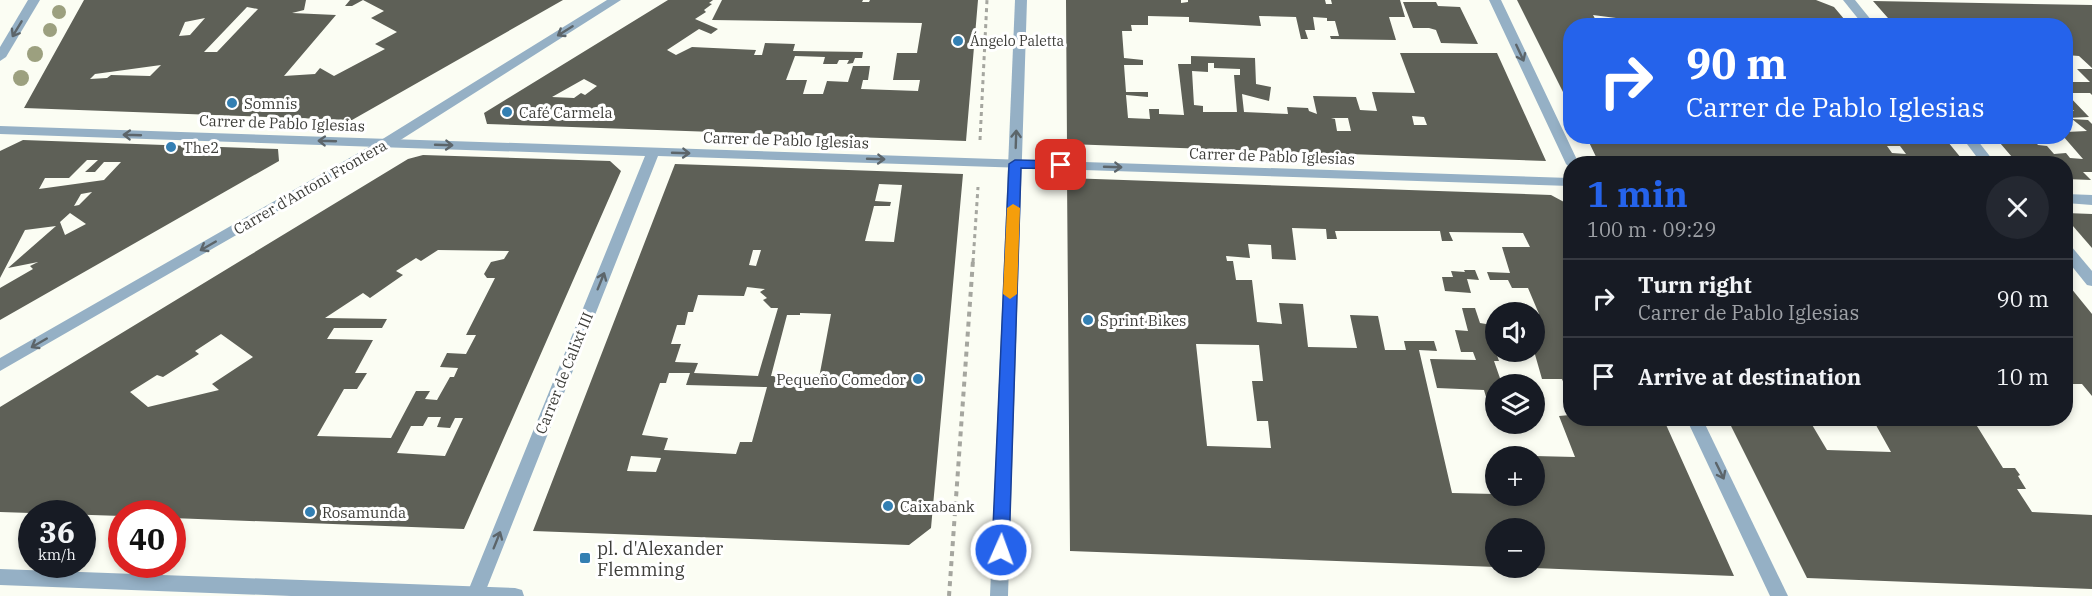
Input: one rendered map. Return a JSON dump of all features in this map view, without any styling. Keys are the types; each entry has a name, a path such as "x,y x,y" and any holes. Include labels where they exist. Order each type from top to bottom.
{"street":[{"path":"0,57 34,0"},
{"name":"Carrer d'Antoni Frontera","path":"0,365 386,143 615,0"},
{"path":"999,596 1021,0"},
{"path":"1495,0 1568,156"},
{"path":"1849,0 1864,18"},
{"name":"Carrer de Pablo Iglesias","path":"0,130 1563,182"},
{"path":"1974,144 1983,156"},
{"name":"Carrer de Calixt III","path":"475,595 653,152"},
{"path":"2073,199 2092,200"},
{"path":"2073,258 2092,281"},
{"path":"1698,426 1779,596"},
{"path":"0,577 515,596"}],"path":[{"path":"949,596 979,163 987,0"}],"building":[{"path":"84,0 306,0 304,10 292,13 336,15 284,76 315,74 320,68 334,76 385,49 375,44 397,32 371,18 384,11 363,0 563,0 352,120 24,108","holes":["247,7 258,9 217,52 204,52","205,18 190,35 179,36 185,22","161,65 150,76 111,75 107,78 90,79 95,74"]},
{"path":"350,0 363,0 352,6 345,6"},
{"path":"668,0 713,0 709,3 712,4 704,10 706,12 695,19 718,29 711,34 699,29 667,50 676,55 692,47 756,50 754,55 762,55 765,43 795,44 793,51 863,52 862,58 855,58 853,63 847,64 849,60 839,60 837,64 823,64 825,57 795,56 786,80 807,80 803,94 823,94 827,81 848,82 853,66 870,66 868,80 863,80 861,89 918,91 920,80 893,80 897,53 917,53 922,23 712,20 722,0 863,0 862,2 869,2 870,0 978,0 966,141 487,124 484,113","holes":["584,79 597,86 585,95 581,93 574,98 552,97"]},
{"path":"1066,0 1181,0 1181,3 1188,2 1188,0 1325,0 1326,4 1332,4 1331,0 1400,0 1405,17 1389,17 1396,40 1331,39 1330,36 1339,36 1335,21 1327,21 1327,18 1313,17 1315,30 1305,30 1308,39 1301,39 1296,17 1259,16 1261,26 1189,22 1189,17 1148,16 1148,25 1131,25 1132,31 1122,31 1124,58 1143,60 1143,65 1124,65 1126,92 1148,92 1148,97 1126,95 1128,118 1150,119 1149,109 1159,109 1159,114 1184,115 1178,64 1191,64 1191,56 1255,58 1256,84 1271,87 1269,101 1242,94 1244,112 1288,114 1287,107 1308,108 1309,111 1317,114 1313,96 1356,97 1360,110 1377,111 1372,92 1415,93 1400,53 1497,53 1546,161 1067,144","holes":["1208,63 1214,63 1214,68 1240,69 1240,75 1234,75 1237,112 1203,112 1203,106 1194,105 1192,71 1208,72","1412,116 1424,117 1427,125 1414,125","1331,118 1348,118 1351,131 1337,131 1335,119"]},
{"path":"1517,0 1816,0 1834,7 1843,18 1616,18 1593,15 1595,18 1563,18 1563,92"},
{"path":"1873,1 2092,5 2092,68 2079,56 2073,56 2073,18 1888,18"},
{"path":"1403,2 1436,2 1438,6 1460,7 1478,44 1441,43 1436,30 1413,28"},
{"path":"2077,69 2092,69 2092,95 2073,93 2073,82 2090,82"},
{"path":"2073,100 2089,117 2073,118"},
{"path":"2073,119 2088,120 2092,124 2092,172 2083,172 2091,180 2073,179 2073,158 2083,159 2070,144 2073,144 2073,132 2087,131"},
{"path":"23,140 278,149 279,161 0,320 0,288 33,269 30,266 38,262 8,268 56,226 25,230 0,278 0,151","holes":["87,160 98,160 85,172 95,172 104,162 121,162 104,180 39,189 45,178 69,178","92,192 79,205 74,206 81,194","70,213 86,224 65,235 60,222"]},
{"path":"1590,144 1950,144 1959,156 1596,156","holes":["1887,146 1900,146 1906,154 1892,153"]},
{"path":"2001,144 2037,144 2047,146 2054,154 2066,153 2068,156 2011,156"},
{"path":"423,155 610,161 621,171 464,529 186,519 186,500 108,500 108,516 96,515 96,500 18,500 18,513 0,512 0,407 408,159","holes":["438,250 509,251 504,259 491,262 484,274 487,278 495,278 466,335 476,335 466,354 447,353 440,367 458,368 437,400 425,399 430,391 416,391 391,438 317,436 344,389 357,389 367,373 355,373 373,340 327,339 334,328 382,328 387,319 325,318 363,293 370,298 403,275 396,271 416,258 421,261","221,334 253,357 212,384 219,390 148,407 130,392 157,375 163,377 199,354 195,351","428,417 441,417 437,427 450,428 455,418 463,418 445,456 397,453 411,426 423,426"]},
{"path":"675,164 963,174 931,528 909,545 533,531","holes":["879,184 902,185 894,242 865,241 874,206 890,206 891,202 875,201","753,250 761,250 756,266 749,265","747,287 765,289 760,292 767,298 763,300 771,308 778,308 758,376 694,373 698,363 675,362 681,344 671,344 677,325 685,325 688,312 693,312 698,295 744,296","800,313 831,314 819,378 771,376 787,315 800,315","669,373 690,373 686,385 767,387 752,442 740,442 736,454 664,450 668,438 642,435 660,383 666,383","631,456 661,458 656,472 627,471"]},
{"path":"1067,178 1551,195 1563,201 1563,381 1562,379 1545,379 1545,374 1541,374 1537,362 1545,362 1545,302 1534,302 1528,288 1512,288 1508,280 1490,280 1487,272 1510,273 1502,247 1530,247 1523,233 1449,232 1453,241 1442,241 1440,231 1335,231 1337,239 1327,239 1326,229 1292,228 1296,260 1272,259 1271,245 1248,244 1250,258 1226,256 1227,261 1233,261 1236,280 1252,280 1257,322 1282,324 1279,303 1303,304 1308,347 1357,348 1350,315 1378,316 1385,350 1406,350 1404,341 1434,341 1437,351 1419,350 1452,493 1485,494 1485,506 1545,506 1545,456 1575,457 1559,416 1563,416 1563,426 1667,426 1734,576 1545,568 1545,518 1485,518 1485,567 1070,551","holes":["1196,344 1259,345 1263,381 1252,381 1257,421 1268,421 1271,448 1207,446"]},
{"path":"2073,213 2092,214 2092,248 2073,226"},
{"path":"1464,270 1475,270 1479,280 1467,279 1471,293 1445,291 1442,277 1453,277 1451,271 1465,272"},
{"path":"2073,291 2092,314 2092,396 2082,384 2073,384"},
{"path":"1462,308 1475,308 1480,323 1485,324 1485,362 1494,362 1499,374 1485,374 1485,393 1484,390 1437,388 1430,359 1476,360 1473,352 1461,352 1455,330 1468,331"},
{"path":"1731,426 1813,426 1827,450 1891,452 1876,426 1977,426 2003,468 2015,468 2020,475 2018,476 2026,489 2017,489 2032,512 2092,515 2092,589 1807,578"}],"slow traffic":[{"path":"1010,294 1013,208"}],"place":[{"name":"Ángelo Paletta","path":"958,41"},
{"name":"Somnis","path":"232,103"},
{"name":"Café Carmela","path":"507,112"},
{"name":"The2","path":"171,147"},
{"name":"Sprint Bikes","path":"1088,320"},
{"name":"Pequeño Comedor","path":"918,379"},
{"name":"Caixabank","path":"888,506"},
{"name":"Rosamunda","path":"310,512"},
{"name":"pl. d'Alexander Flemming","path":"585,558"}],"route":[{"path":"1001,550 1015,164 1061,165"}]}
